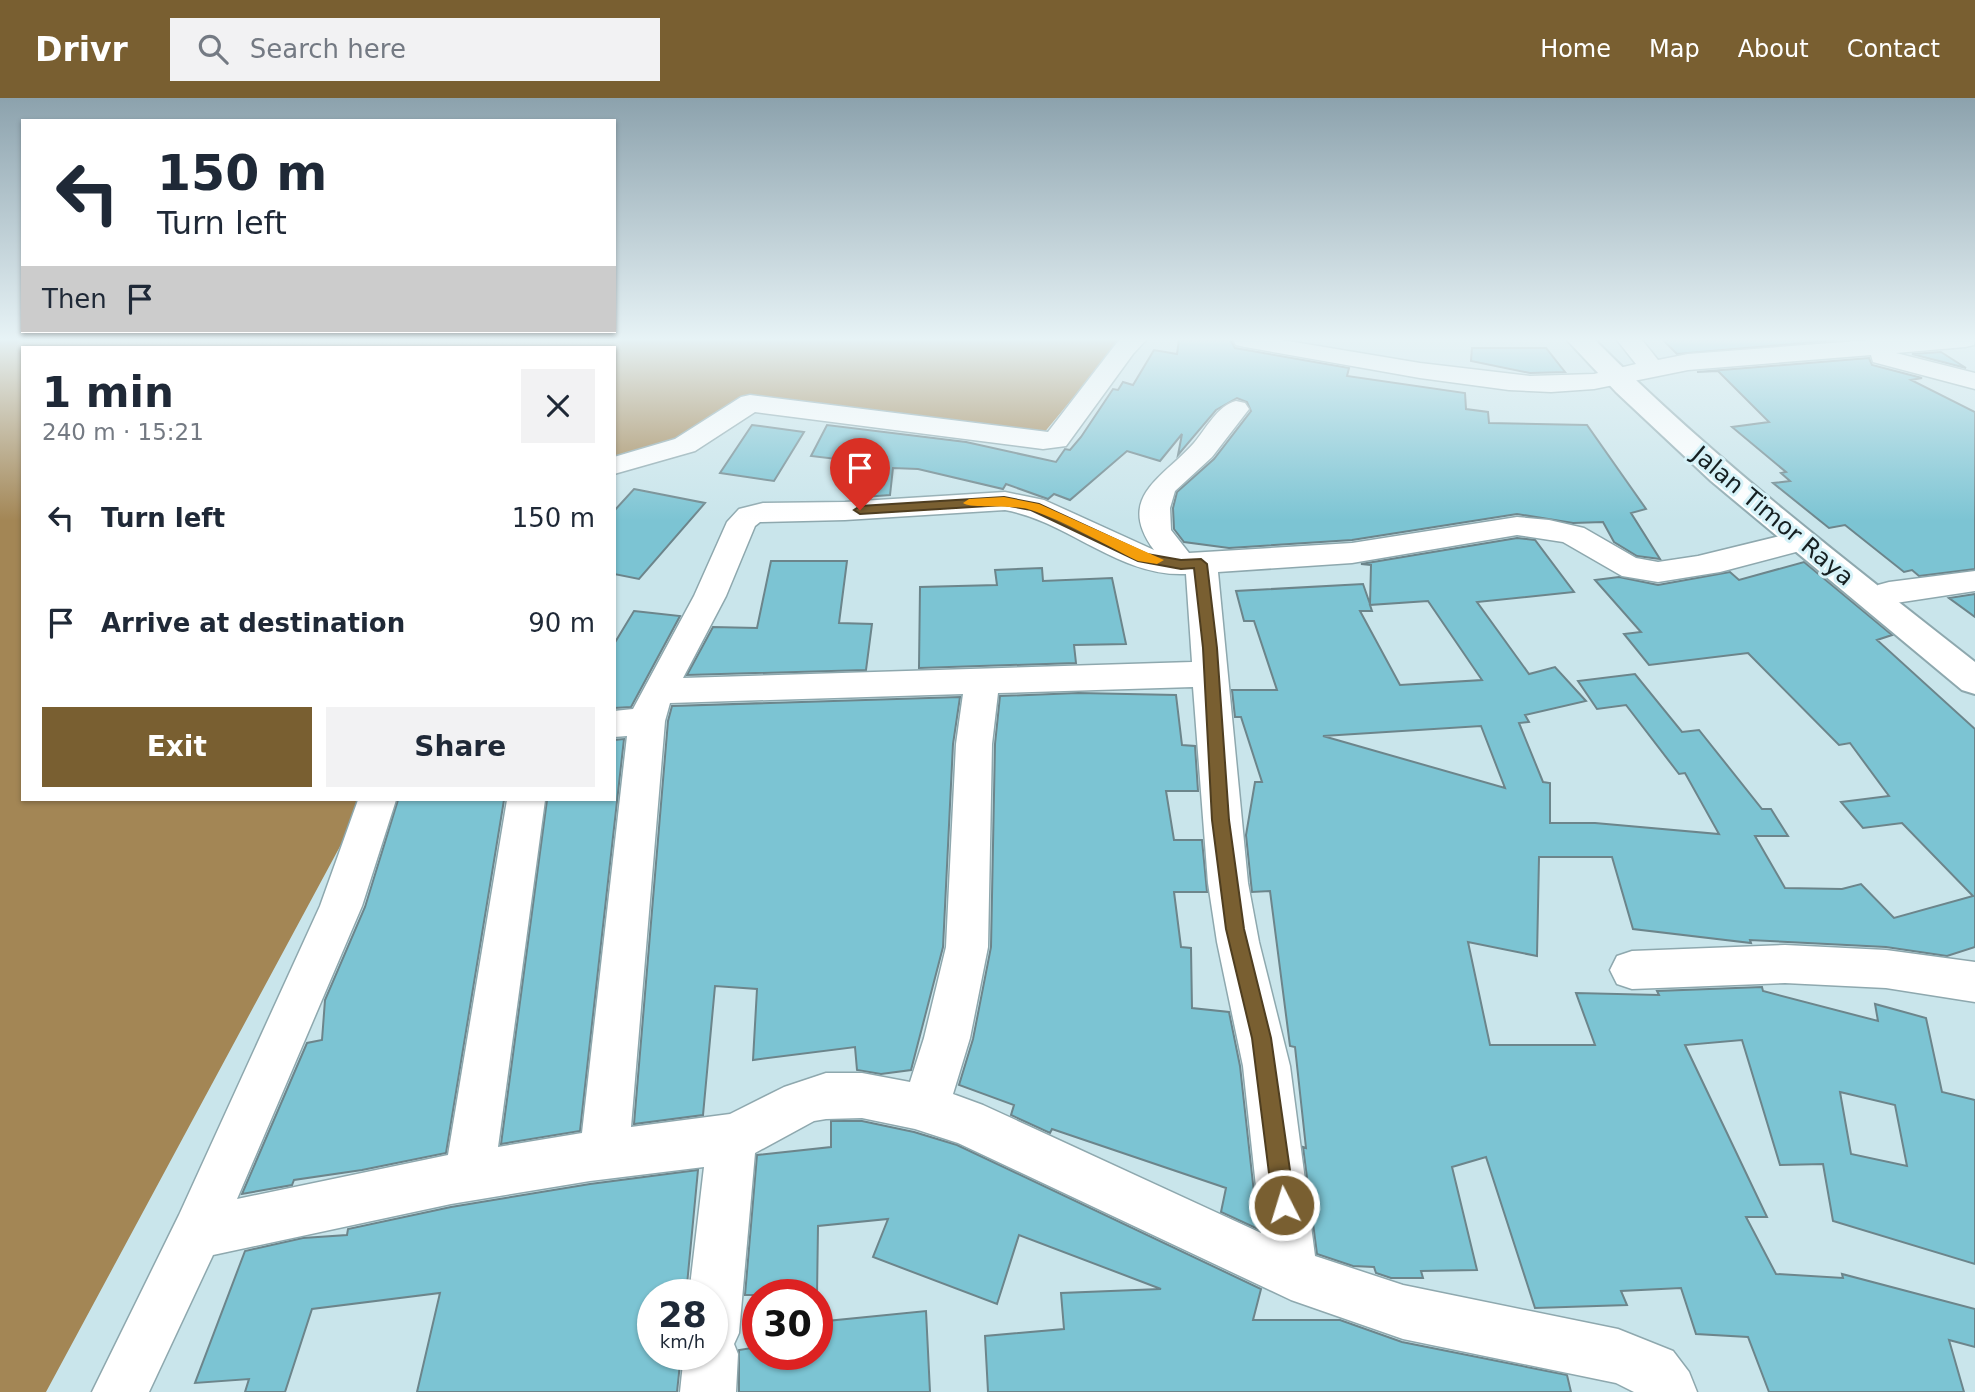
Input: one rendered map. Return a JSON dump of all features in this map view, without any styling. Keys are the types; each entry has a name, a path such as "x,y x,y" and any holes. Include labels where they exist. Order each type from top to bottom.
{"highway":[{"name":"Jalan Timor Raya","path":"1650,400 1669,429 1800,541 1975,681"},
{"name":"Jalan Timor Raya","path":"1664,400 1819,537 1975,661"}],"street":[{"path":"616,465 685,445 750,403 1043,441 1056,440 1086,400"},
{"path":"1236,409 1202,451 1162,488 1156,508 1156,531 1191,564 1211,674 1222,834 1235,929 1264,1051 1280,1158 1291,1274"},
{"path":"605,1154 609,1084 622,989 640,712 710,597 742,522 756,513 845,511 1004,501 1034,506 1143,558 1191,564 1352,553 1517,526 1537,527 1579,536 1628,566 1664,572 1800,541"},
{"path":"1889,593 1975,581"},
{"path":"640,712 982,680 1211,674"},
{"path":"925,1109 947,1038 967,947 974,744 982,680"},
{"path":"120,1392 197,1233 341,906 377,801"},
{"path":"469,1176 526,801"},
{"path":"1632,970 1785,964 1886,969 1975,982"},
{"path":"197,1233 294,1214 369,1194 469,1176 605,1154 732,1138 812,1099 827,1096 870,1097 925,1109 966,1122 1291,1274 1403,1312 1618,1356 1653,1371 1669,1392"},
{"path":"718,1279 732,1138"},
{"path":"708,1392 710,1370"}],"shaded area":[{"path":"0,400 21,400 21,801 364,801 46,1392 0,1392"},
{"path":"616,400 1071,400 1038,440 747,402 684,443 616,463"}],"building":[{"path":"1105,400 1233,400 1216,410 1178,455 1182,434 1160,461 1127,451 1070,500 1054,494 1048,499 1006,484 1003,489 918,469 893,468 890,495 864,497 862,462 811,456 827,425 966,442 1056,462 1065,449 1070,450"},
{"path":"1243,400 1465,400 1466,409 1488,412 1489,423 1587,425 1646,509 1631,513 1660,559 1637,556 1614,542 1603,522 1573,523 1517,514 1352,540 1229,548 1184,542 1174,529 1173,508 1177,492 1214,459 1251,411 1247,402"},
{"path":"1747,400 1952,400 1975,412 1975,569 1919,576 1912,570 1904,572 1845,525 1829,528 1773,483 1790,481 1781,473 1786,472 1732,427 1769,422"},
{"path":"752,425 804,432 774,481 720,473"},
{"path":"634,489 705,503 639,579 616,574 616,509"},
{"path":"1517,538 1535,540 1574,592 1477,602 1529,674 1555,667 1586,701 1525,715 1529,722 1519,723 1543,782 1550,783 1550,823 1595,823 1719,834 1685,773 1679,774 1626,705 1597,709 1578,681 1635,674 1682,732 1699,730 1762,809 1771,809 1788,836 1755,836 1785,888 1842,889 1861,884 1894,918 1973,896 1902,823 1863,828 1841,802 1889,796 1850,743 1839,745 1748,653 1649,665 1624,634 1641,632 1595,580 1619,577 1658,585 1730,572 1739,580 1804,562 1892,635 1877,640 1975,729 1975,947 1947,956 1886,947 1750,940 1751,943 1633,929 1612,857 1539,857 1537,956 1468,942 1490,1045 1595,1045 1576,993 1659,995 1657,991 1762,987 1763,991 1878,1021 1875,1004 1926,1018 1942,1092 1975,1100 1975,1264 1833,1221 1823,1164 1780,1165 1742,1040 1685,1045 1767,1217 1746,1217 1776,1274 1843,1278 1842,1274 1975,1309 1975,1347 1949,1340 1964,1392 1769,1392 1748,1337 1696,1334 1681,1288 1621,1291 1627,1305 1535,1308 1486,1157 1452,1167 1477,1270 1421,1271 1423,1278 1391,1278 1376,1273 1374,1267 1353,1266 1317,1254 1303,1147 1306,1148 1295,1047 1290,1046 1270,891 1252,892 1246,835 1255,782 1262,782 1241,717 1235,717 1232,690 1277,690 1254,621 1244,621 1236,591 1363,584 1370,604 1371,565 1361,564","holes":["1428,601 1482,680 1400,685 1360,611 1372,611 1370,605","1481,726 1505,788 1323,736","1840,1092 1895,1105 1907,1166 1851,1154"]},
{"path":"771,561 847,561 839,623 872,624 866,670 687,675 713,627 757,628"},
{"path":"1042,568 1043,581 1112,578 1126,644 1074,645 1076,663 919,668 920,587 997,585 995,570"},
{"path":"1975,594 1975,617 1949,598"},
{"path":"634,611 680,616 631,707 616,708 616,641"},
{"path":"1078,693 1176,695 1182,745 1195,746 1198,791 1166,791 1174,840 1202,840 1207,892 1174,892 1181,947 1191,948 1192,1008 1229,1012 1240,1066 1258,1229 1221,1212 1226,1188 1052,1129 1050,1133 1011,1115 1014,1105 959,1085 973,1039 991,947 995,744 1000,696"},
{"path":"960,697 953,744 943,947 911,1070 881,1074 857,1070 855,1047 753,1060 757,989 715,986 703,1115 634,1124 668,721 672,706"},
{"path":"624,739 580,1131 501,1144 547,801 616,801 616,740"},
{"path":"398,801 504,801 446,1153 294,1180 292,1185 242,1194 307,1043 322,1040 325,1000 365,907"},
{"path":"831,1121 862,1121 957,1145 1261,1289 1253,1320 1340,1320 1402,1342 1567,1375 1571,1392 988,1392 985,1336 1064,1329 1061,1293 1161,1289 1019,1235 997,1304 873,1257 888,1219 818,1226 817,1279 746,1279 757,1155 831,1147"},
{"path":"698,1170 688,1279 637,1279 637,1370 679,1370 677,1392 417,1392 440,1293 312,1309 285,1392 245,1392 249,1379 195,1383 245,1251 303,1238 347,1235 348,1229 451,1207 590,1184"},
{"path":"926,1311 930,1392 739,1392 739,1350 742,1350 742,1370 833,1370 833,1320"}],"slow traffic":[{"path":"969,503 1004,501 1034,506 1143,558 1157,560"}],"route":[{"path":"860,510 1004,501 1034,506 1143,558 1201,564 1210,648 1221,820 1235,929 1262,1038 1280,1158 1284,1205"}]}
